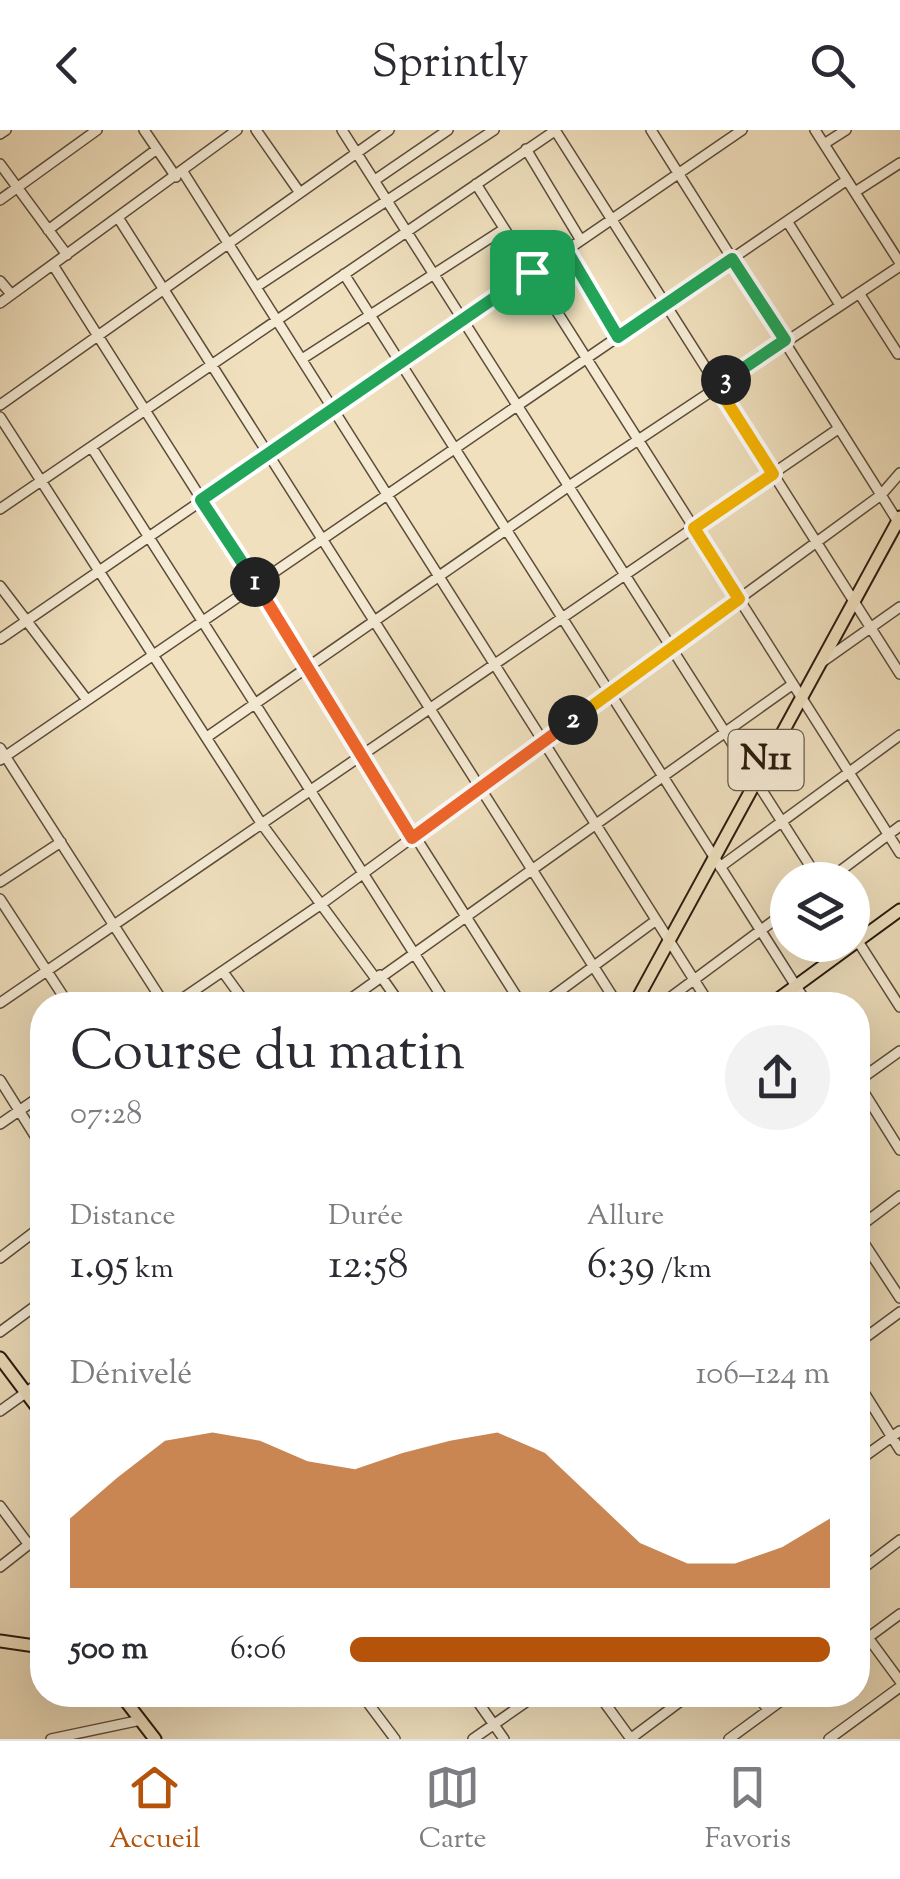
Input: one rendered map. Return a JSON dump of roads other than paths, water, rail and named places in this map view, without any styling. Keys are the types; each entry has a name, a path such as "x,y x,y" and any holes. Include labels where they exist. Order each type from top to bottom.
{"main road":[{"name":"N11","path":"641,992 717,862 755,779 899,521"},
{"path":"870,930 900,910"},
{"path":"788,992 827,962"},
{"path":"0,1358 30,1398"},
{"path":"0,1641 30,1644"},
{"path":"130,1707 155,1739"}],"street":[{"path":"0,200 97,130"},
{"path":"144,130 180,174 256,287 702,992"},
{"path":"256,130 300,193"},
{"path":"342,130 808,862"},
{"path":"0,404 165,292 389,130"},
{"path":"375,180 448,130"},
{"path":"256,287 494,130"},
{"path":"0,509 555,130 900,674"},
{"path":"652,130 899,521"},
{"path":"0,640 742,130"},
{"path":"207,737 569,486 900,265 815,130"},
{"path":"824,144 846,130"},
{"path":"0,303 235,131"},
{"path":"48,230 157,149"},
{"path":"526,150 580,239"},
{"path":"855,192 900,163"},
{"path":"0,164 67,255"},
{"path":"157,992 2,754 87,700 847,180"},
{"path":"476,184 900,852"},
{"path":"119,219 609,992"},
{"path":"787,222 840,305"},
{"path":"302,359 372,318 504,229"},
{"path":"566,249 618,337"},
{"path":"53,265 412,838 514,992"},
{"path":"344,274 800,992"},
{"path":"0,281 11,294"},
{"path":"858,293 898,354"},
{"path":"0,418 261,822 391,992"},
{"path":"0,1003 838,429"},
{"path":"92,448 439,992"},
{"path":"192,992 412,838 881,495 900,473"},
{"path":"0,586 87,700"},
{"path":"820,663 900,607"},
{"path":"359,992 793,684"},
{"path":"717,862 782,822 900,736"},
{"path":"851,862 900,826"},
{"path":"0,882 61,842"},
{"path":"0,899 61,992"},
{"path":"558,992 656,920"},
{"path":"678,992 770,923"},
{"path":"869,962 900,1007"},
{"path":"223,972 238,992"},
{"path":"870,1073 900,1051"},
{"path":"0,1080 30,1128"},
{"path":"870,1101 900,1150"},
{"path":"0,1124 30,1103"},
{"path":"870,1221 900,1196"},
{"path":"0,1258 30,1235"},
{"path":"870,1250 900,1298"},
{"path":"0,1332 30,1311"},
{"path":"870,1333 900,1312"},
{"path":"0,1411 30,1389"},
{"path":"870,1399 896,1434 900,1450"},
{"path":"870,1452 896,1434"},
{"path":"0,1506 29,1544 0,1567"},
{"path":"870,1563 900,1540"},
{"path":"870,1636 900,1614"},
{"path":"829,1739 900,1684 870,1641"},
{"path":"371,1707 395,1739"},
{"path":"481,1707 504,1739"},
{"path":"473,1739 520,1707"},
{"path":"608,1707 630,1739 674,1707"},
{"path":"729,1739 772,1707"},
{"path":"51,1739 141,1720"}]}
